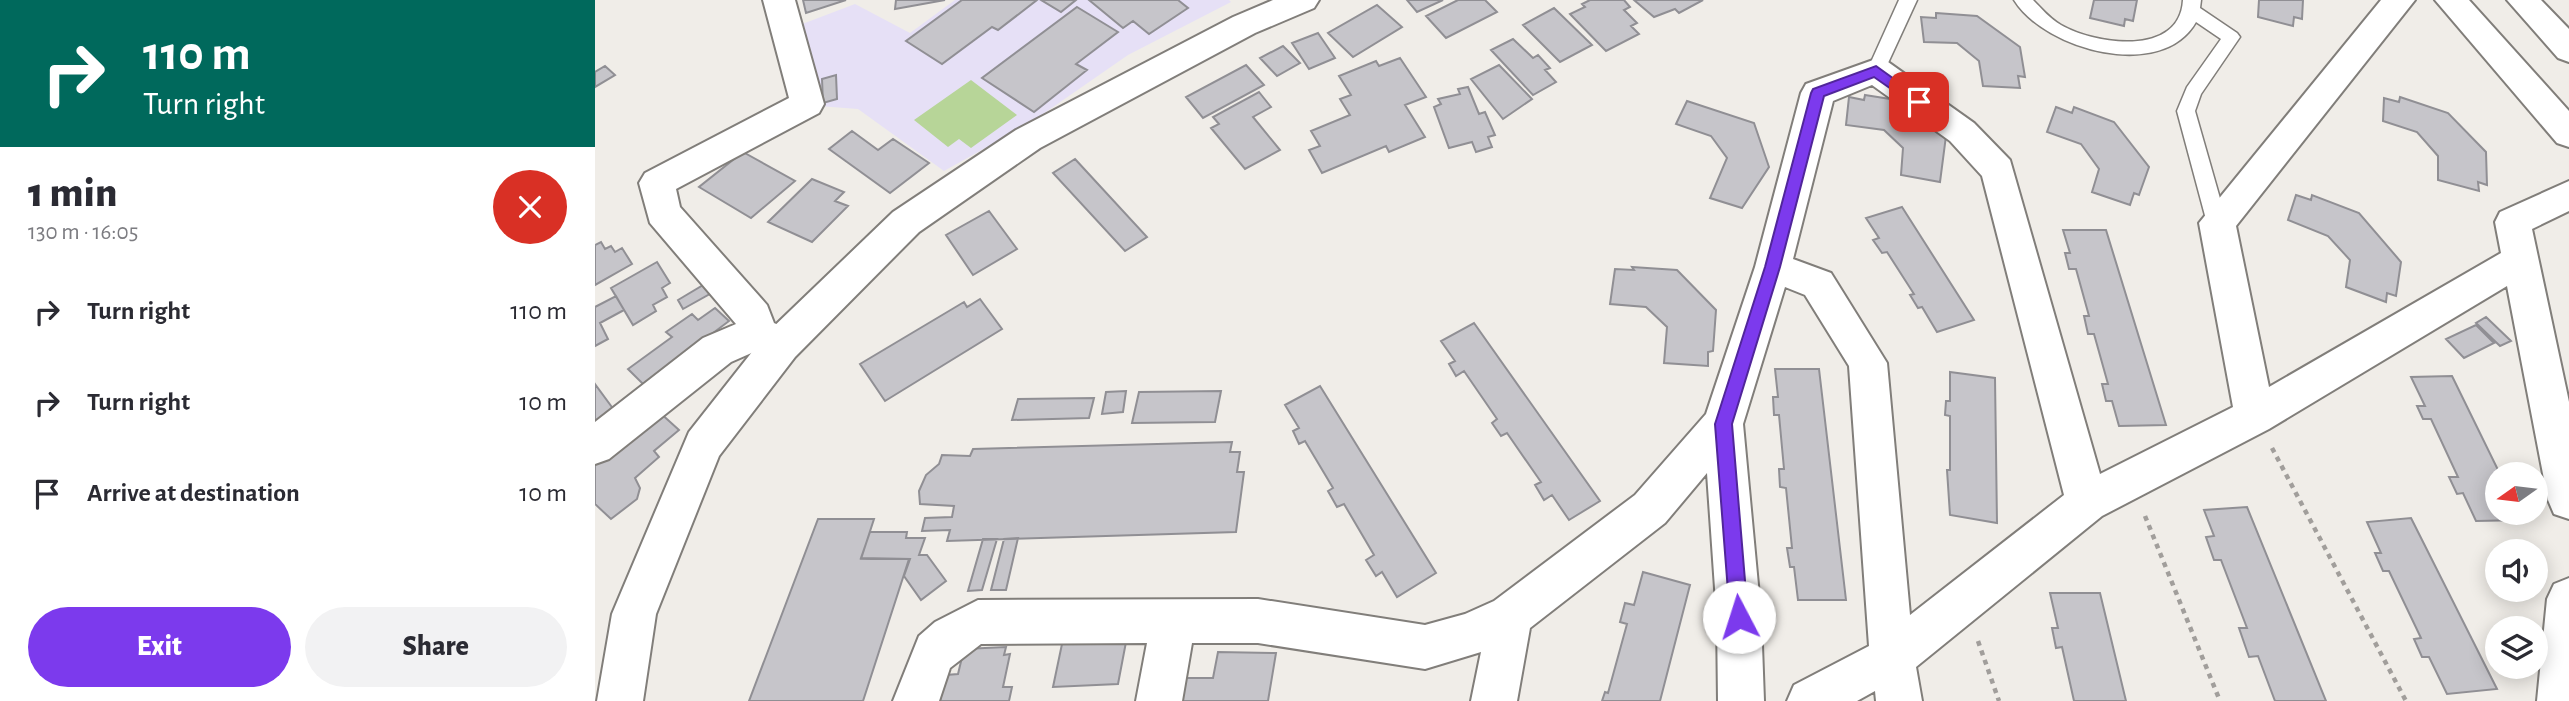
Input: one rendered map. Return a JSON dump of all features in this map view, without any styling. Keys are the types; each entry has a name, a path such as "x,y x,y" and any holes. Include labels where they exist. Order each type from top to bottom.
{"street":[{"path":"769,339 754,316 663,213 657,183 807,104 779,0"},
{"path":"620,701 634,614 703,445 769,339 906,222 1028,139 1244,25 1303,0"},
{"path":"2255,416 2217,223 2399,0"},
{"path":"2451,0 2569,134"},
{"path":"2523,0 2569,50"},
{"path":"1741,701 1739,617 1724,424 1773,267 1818,93 1876,71 1962,132 1999,170 2087,502"},
{"path":"2569,195 2512,222 2569,500"},
{"path":"1810,701 1892,658 2087,502 2255,416 2521,260"},
{"path":"1773,267 1818,284 1868,363 1892,658 1899,701"},
{"path":"595,446 717,350 769,339"},
{"path":"916,701 929,658 950,636 978,622 1258,621 1425,648 1469,635 1510,616 1650,509 1724,424"},
{"path":"2560,701 2569,600"},
{"path":"1494,701 1510,616"},
{"path":"1159,701 1173,622"}],"lane":[{"path":"1876,71 1908,0"},
{"path":"2023,0 2044,23 2062,34 2093,44 2123,48 2167,40 2187,24 2193,6 2231,37 2193,92 2186,111 2217,223"}],"path":[{"path":"2255,416 2406,701"},
{"path":"2131,480 2220,701"},
{"path":"1964,600 1999,701"}],"shaded area":[{"path":"955,0 1231,2 1128,55 1030,123 944,171 858,109 819,106 797,26 855,4 910,33"}],"green space":[{"path":"971,80 1017,115 971,148 959,139 948,147 914,120"}],"building":[{"path":"803,0 846,0 806,13"},
{"path":"896,0 945,0 895,9"},
{"path":"962,0 1037,0 998,30 992,27 942,64 906,41"},
{"path":"1041,0 1076,0 1061,12"},
{"path":"1089,0 1178,0 1188,8 1149,34 1133,21 1123,28"},
{"path":"1407,0 1443,0 1417,12"},
{"path":"1458,0 1485,0 1497,12 1446,38 1426,16"},
{"path":"1590,0 1624,0 1630,7 1624,10 1637,23 1631,26 1639,34 1606,51 1570,14 1585,7 1582,4"},
{"path":"1634,0 1703,0 1679,13 1675,9 1654,17"},
{"path":"2094,0 2137,0 2133,21 2125,19 2124,26 2090,18"},
{"path":"2259,0 2303,0 2302,19 2294,17 2293,26 2258,17"},
{"path":"1377,5 1402,27 1353,57 1328,33"},
{"path":"1077,7 1118,32 1076,64 1087,70 1034,112 982,78"},
{"path":"1554,8 1592,45 1560,62 1523,25"},
{"path":"1936,13 1977,16 2020,47 2025,77 2018,76 2020,88 1983,86 1979,61 1957,43 1924,42 1921,17 1936,18"},
{"path":"1318,33 1335,58 1309,69 1292,43"},
{"path":"1513,39 1533,58 1538,55 1550,68 1545,70 1556,82 1533,95 1491,50"},
{"path":"1283,46 1300,63 1277,76 1260,58"},
{"path":"1400,58 1426,97 1405,105 1425,137 1389,152 1386,146 1322,173 1309,150 1320,146 1311,131 1350,115 1340,99 1351,95 1339,76 1376,61 1379,66"},
{"path":"1246,65 1264,85 1203,118 1186,97"},
{"path":"1499,65 1532,99 1503,119 1471,79"},
{"path":"605,66 615,75 595,87 595,72"},
{"path":"836,75 837,99 823,103 822,79"},
{"path":"1468,87 1479,114 1485,112 1495,135 1488,137 1492,147 1476,152 1472,142 1449,148 1434,107 1441,104 1438,99 1460,94 1458,89"},
{"path":"1259,92 1271,107 1253,117 1280,150 1245,169 1211,128 1219,124 1213,117"},
{"path":"1865,95 1909,102 1946,136 1940,182 1901,175 1903,148 1884,130 1846,125 1849,97 1864,100"},
{"path":"2400,97 2448,113 2486,152 2487,185 2478,182 2479,191 2438,180 2438,156 2417,132 2383,121 2384,98 2399,102"},
{"path":"1687,101 1754,123 1769,167 1742,208 1710,198 1727,158 1711,136 1676,124"},
{"path":"2056,107 2072,113 2074,107 2114,122 2149,167 2139,195 2134,193 2130,205 2092,192 2099,169 2081,144 2047,132"},
{"path":"852,131 878,150 893,139 929,163 890,193 829,149"},
{"path":"743,152 795,181 751,218 699,187"},
{"path":"1075,159 1147,237 1125,251 1053,173"},
{"path":"812,179 844,192 835,201 848,206 812,242 768,222"},
{"path":"2296,195 2311,200 2312,195 2359,213 2401,262 2396,296 2387,293 2386,302 2346,287 2350,260 2328,236 2288,220"},
{"path":"1902,207 1974,320 1937,332 1922,307 1918,308 1910,295 1914,294 1887,252 1882,253 1873,240 1879,238 1866,218"},
{"path":"989,211 1017,249 973,275 946,235"},
{"path":"2063,230 2106,230 2166,425 2119,426 2112,401 2106,401 2102,384 2108,384 2094,334 2088,334 2084,316 2089,316 2076,269 2069,269 2065,253 2070,253"},
{"path":"601,242 605,249 611,246 615,252 622,248 632,264 595,285 595,245"},
{"path":"657,262 670,283 662,288 667,297 653,305 656,311 633,325 611,288"},
{"path":"1632,267 1677,270 1716,310 1713,351 1708,352 1708,366 1664,363 1667,327 1646,307 1610,304 1615,269 1634,270"},
{"path":"710,281 715,291 683,309 678,300"},
{"path":"616,296 624,310 600,323 608,339 595,346 595,307"},
{"path":"980,299 1002,329 885,401 860,364 964,302 967,307"},
{"path":"715,308 729,321 644,385 628,369 672,337 666,332 692,314 698,320"},
{"path":"2486,317 2511,341 2500,346 2476,323"},
{"path":"1474,323 1600,501 1569,520 1552,495 1544,500 1535,485 1541,482 1507,433 1501,436 1492,423 1497,419 1464,371 1456,376 1449,364 1455,361 1441,341"},
{"path":"2476,325 2494,343 2464,358 2446,339"},
{"path":"1775,369 1819,369 1846,600 1798,600 1794,567 1790,567 1787,548 1792,548 1786,488 1780,487 1779,469 1784,469 1779,415 1774,415 1773,397 1778,397"},
{"path":"1950,372 1995,378 1997,523 1950,515 1947,470 1950,470 1950,416 1945,415 1946,401 1950,401"},
{"path":"2452,376 2494,462 2485,462 2485,521 2476,521 2463,493 2457,494 2449,477 2458,477 2431,419 2423,419 2417,406 2425,406 2411,377"},
{"path":"595,384 614,410 595,422"},
{"path":"1320,386 1436,573 1397,597 1382,572 1376,576 1366,560 1374,555 1344,504 1337,507 1328,491 1333,488 1305,441 1299,444 1293,431 1299,428 1285,405"},
{"path":"1126,391 1123,412 1102,414 1106,392"},
{"path":"1221,391 1215,422 1132,423 1139,392"},
{"path":"1094,398 1089,418 1012,420 1018,399"},
{"path":"658,411 679,430 654,451 659,457 635,478 640,488 637,499 611,519 595,504 595,463"},
{"path":"1232,442 1230,452 1240,452 1237,472 1244,472 1236,532 947,541 950,530 922,531 925,518 952,517 954,506 920,504 919,491 926,475 939,464 942,455 970,456 973,449"},
{"path":"2247,507 2326,701 2275,701 2258,656 2249,657 2239,628 2247,628 2221,560 2214,560 2206,537 2214,536 2204,510"},
{"path":"2411,518 2485,665 2485,679 2492,679 2497,689 2447,694 2429,657 2422,657 2414,639 2421,638 2389,571 2383,571 2375,553 2381,553 2367,522"},
{"path":"818,519 874,519 861,559 909,559 863,701 749,701"},
{"path":"870,532 907,532 906,538 925,538 919,555 927,555 946,581 921,600 904,576 910,559 861,558"},
{"path":"1018,538 1006,590 991,590 1004,539"},
{"path":"983,539 997,539 982,590 968,591"},
{"path":"1643,572 1690,585 1660,701 1602,701 1605,692 1608,693 1627,624 1620,622 1625,603 1634,605"},
{"path":"2050,593 2100,593 2126,701 2074,701 2062,647 2056,648 2052,628 2058,628"},
{"path":"1126,642 1118,684 1053,687 1062,644"},
{"path":"1006,647 1004,655 1010,654 1003,687 1012,687 1009,701 940,701 946,675 958,674 964,649"},
{"path":"1218,652 1276,653 1268,701 1180,701 1185,678 1213,678"}],"route":[{"path":"1739,617 1724,424 1773,267 1818,93 1876,71 1919,102"}]}
